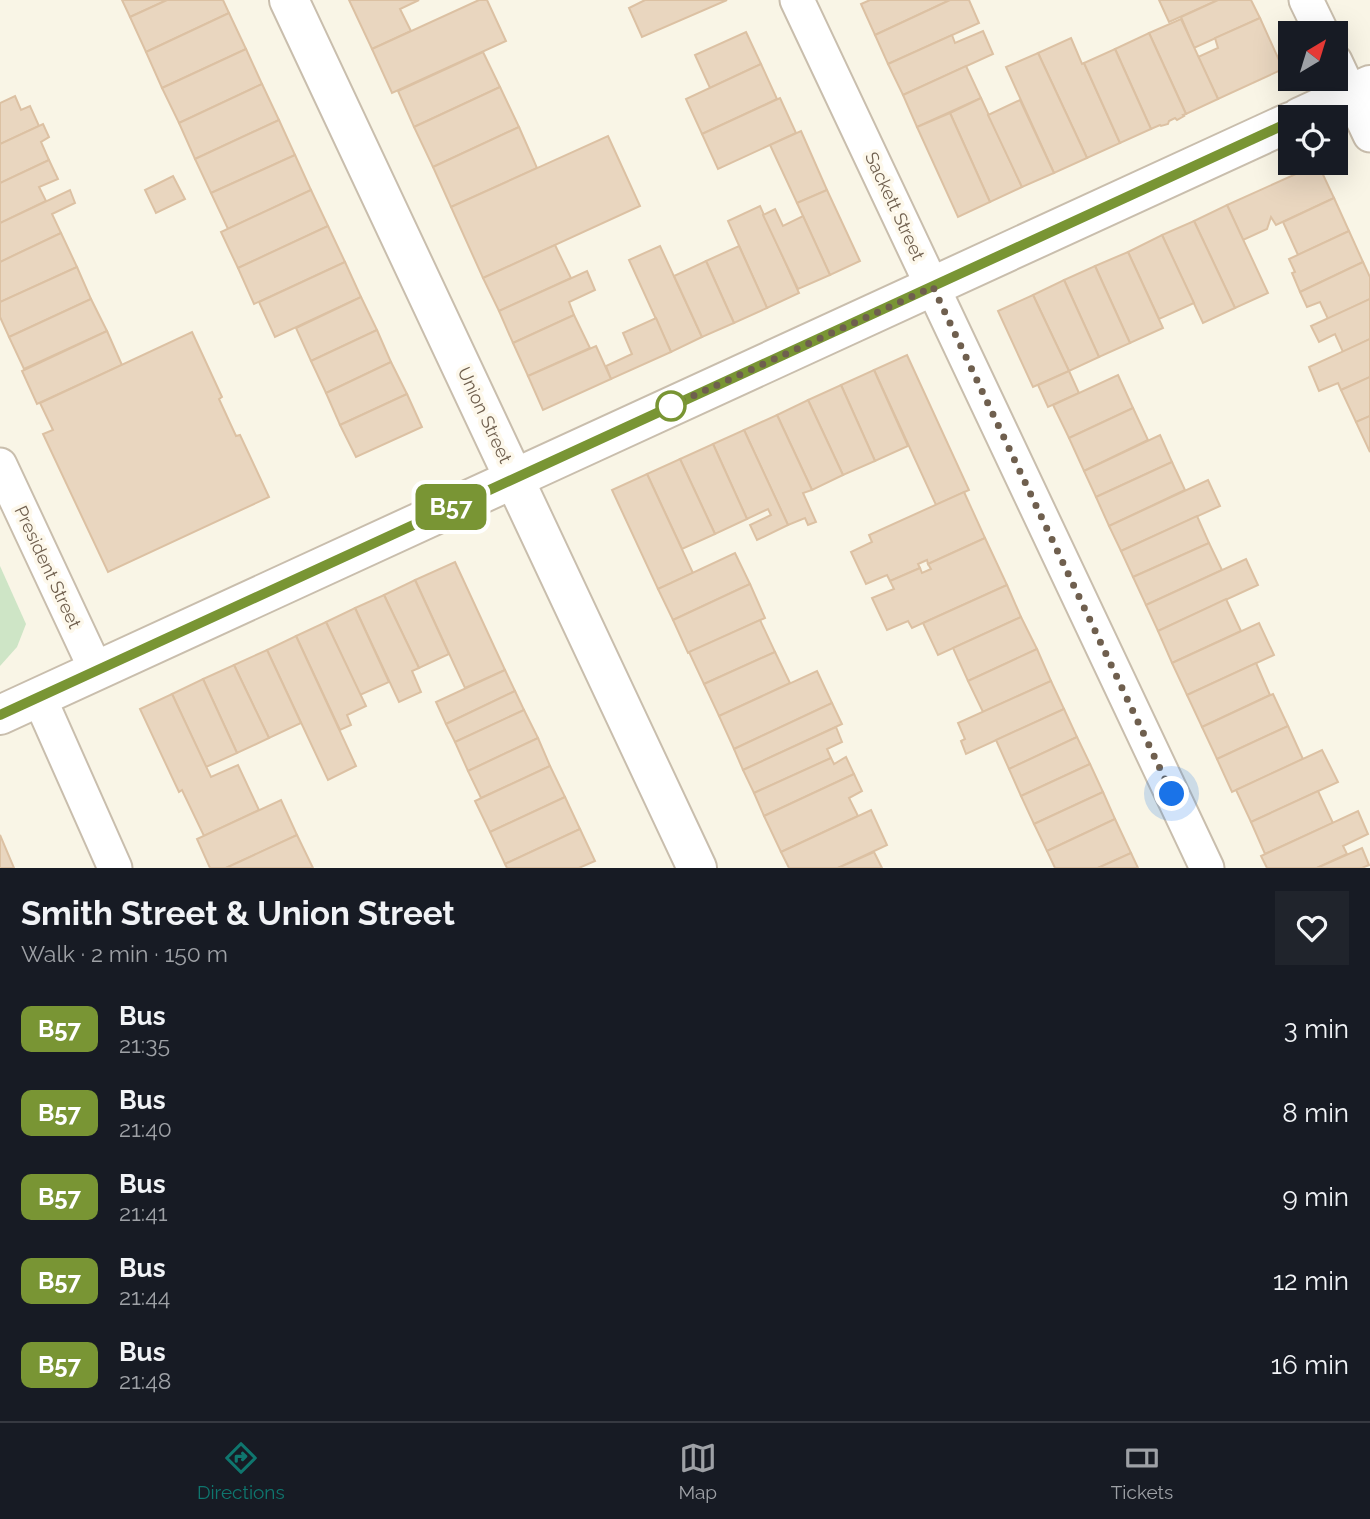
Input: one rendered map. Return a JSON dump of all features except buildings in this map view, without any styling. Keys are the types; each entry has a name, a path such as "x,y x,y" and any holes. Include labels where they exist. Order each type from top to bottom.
{"street":[{"name":"Union Street","path":"289,0 697,868"},
{"name":"Sackett Street","path":"797,0 1206,868"},
{"path":"1306,0 1316,21"},
{"path":"1317,105 1352,80 1370,135"},
{"path":"0,715 1278,128"},
{"name":"President Street","path":"0,465 96,670"},
{"path":"40,697 115,868"}],"green space":[{"path":"0,566 26,624 17,647 0,666"}],"bus line":[{"name":"B57","path":"0,715 1278,128"}],"route":[{"path":"671,406 933,287 1172,794"}]}
